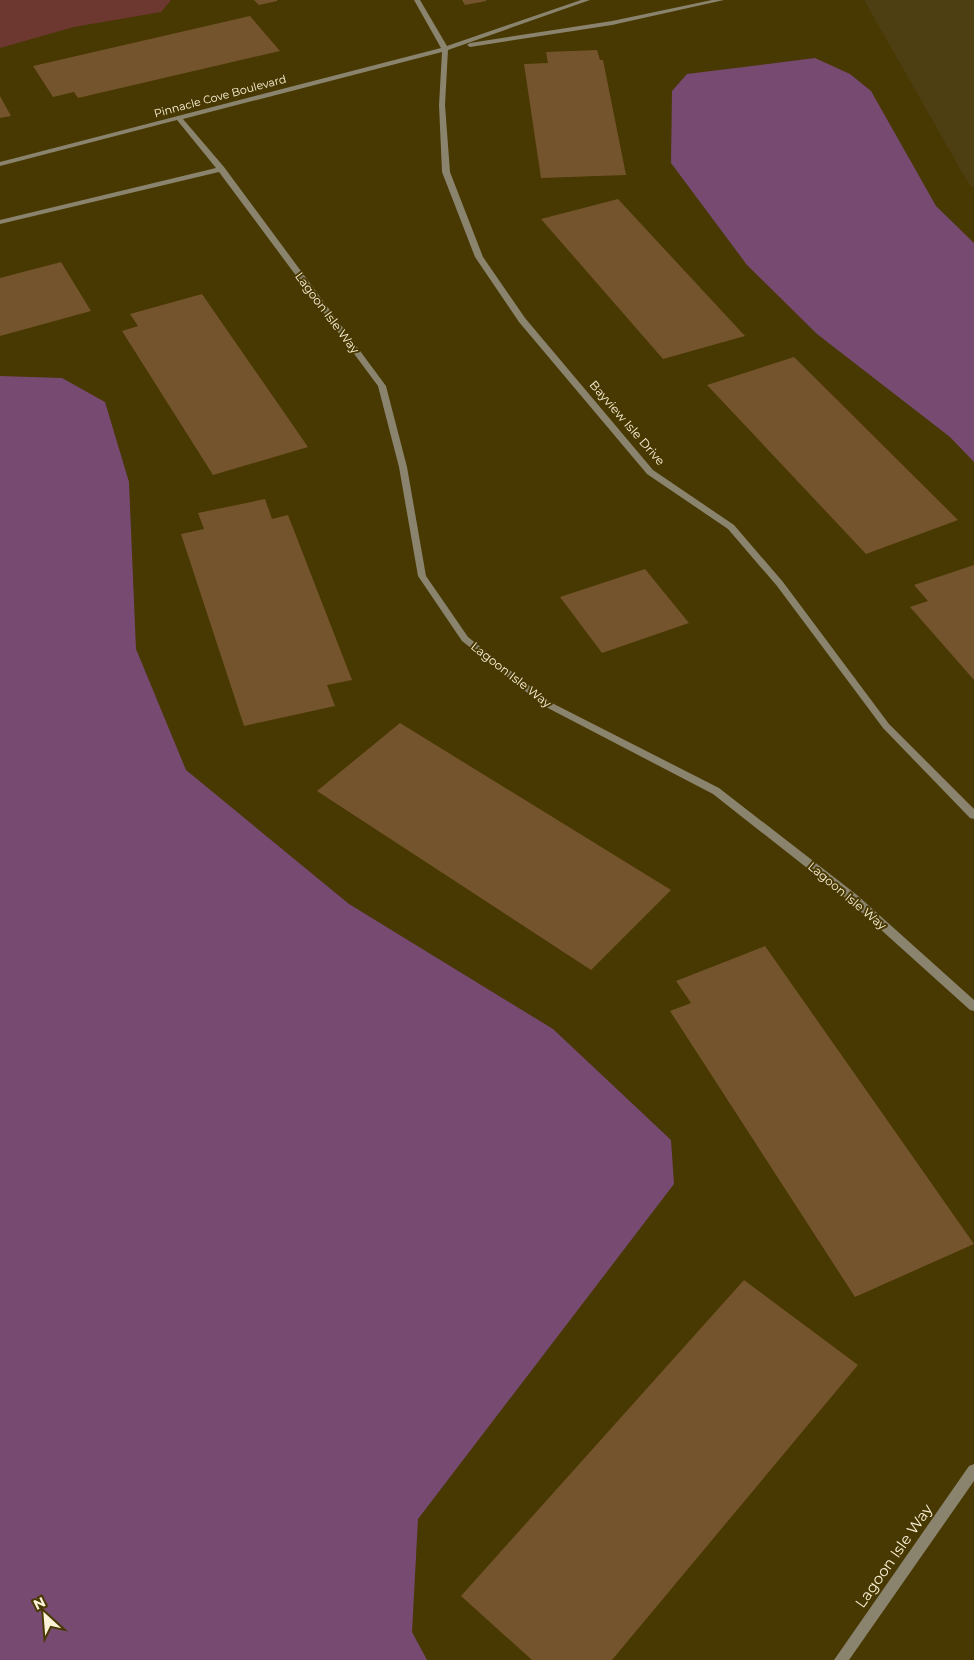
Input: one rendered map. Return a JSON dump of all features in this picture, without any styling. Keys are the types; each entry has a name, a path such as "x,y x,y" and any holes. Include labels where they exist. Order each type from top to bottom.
{"lane":[{"path":"417,0 445,49"},
{"name":"Pinnacle Cove Boulevard","path":"0,164 445,49 587,0"},
{"name":"Pinnacle Cove Boulevard","path":"445,49 612,23 721,0"},
{"name":"Bayview Isle Drive","path":"445,49 442,105 446,172 479,257 522,320 650,472 731,527 780,584 886,726 974,815"},
{"name":"Lagoon Isle Way","path":"180,119 221,169 382,386 403,467 422,576 465,639 547,704 716,791 853,898 974,1007"},
{"path":"0,222 221,169"},
{"name":"Lagoon Isle Way","path":"840,1660 974,1470"}],"shaded area":[{"path":"0,0 171,0 161,12 74,27 0,48"},
{"path":"864,0 974,0 974,189 967,181"},
{"path":"815,58 850,74 871,91 936,206 974,243 974,462 950,437 817,334 747,265 671,163 672,91 687,74"},
{"path":"0,376 62,378 105,402 129,482 136,649 186,770 349,904 553,1029 671,1140 674,1184 418,1519 412,1632 427,1660 0,1660"}],"building":[{"path":"254,0 277,0 277,1 259,5"},
{"path":"462,0 486,0 486,1 465,5"},
{"path":"250,16 280,51 78,98 74,92 53,97 33,66"},
{"path":"597,50 600,60 603,60 626,175 541,178 524,64 548,63 546,52"},
{"path":"0,96 11,116 0,118"},
{"path":"618,199 745,336 663,359 541,219"},
{"path":"61,262 91,311 0,336 0,278"},
{"path":"202,294 308,447 213,475 122,331 138,326 130,314"},
{"path":"794,357 958,520 866,554 707,385"},
{"path":"265,499 272,519 288,515 352,680 327,685 335,706 244,726 181,534 204,529 198,513"},
{"path":"974,565 974,680 910,607 928,601 914,585"},
{"path":"645,569 689,623 602,653 560,597"},
{"path":"400,723 671,890 591,970 317,791"},
{"path":"765,946 974,1244 855,1297 670,1011 691,1003 676,981"},
{"path":"744,1280 858,1365 612,1660 532,1660 461,1596"}]}
